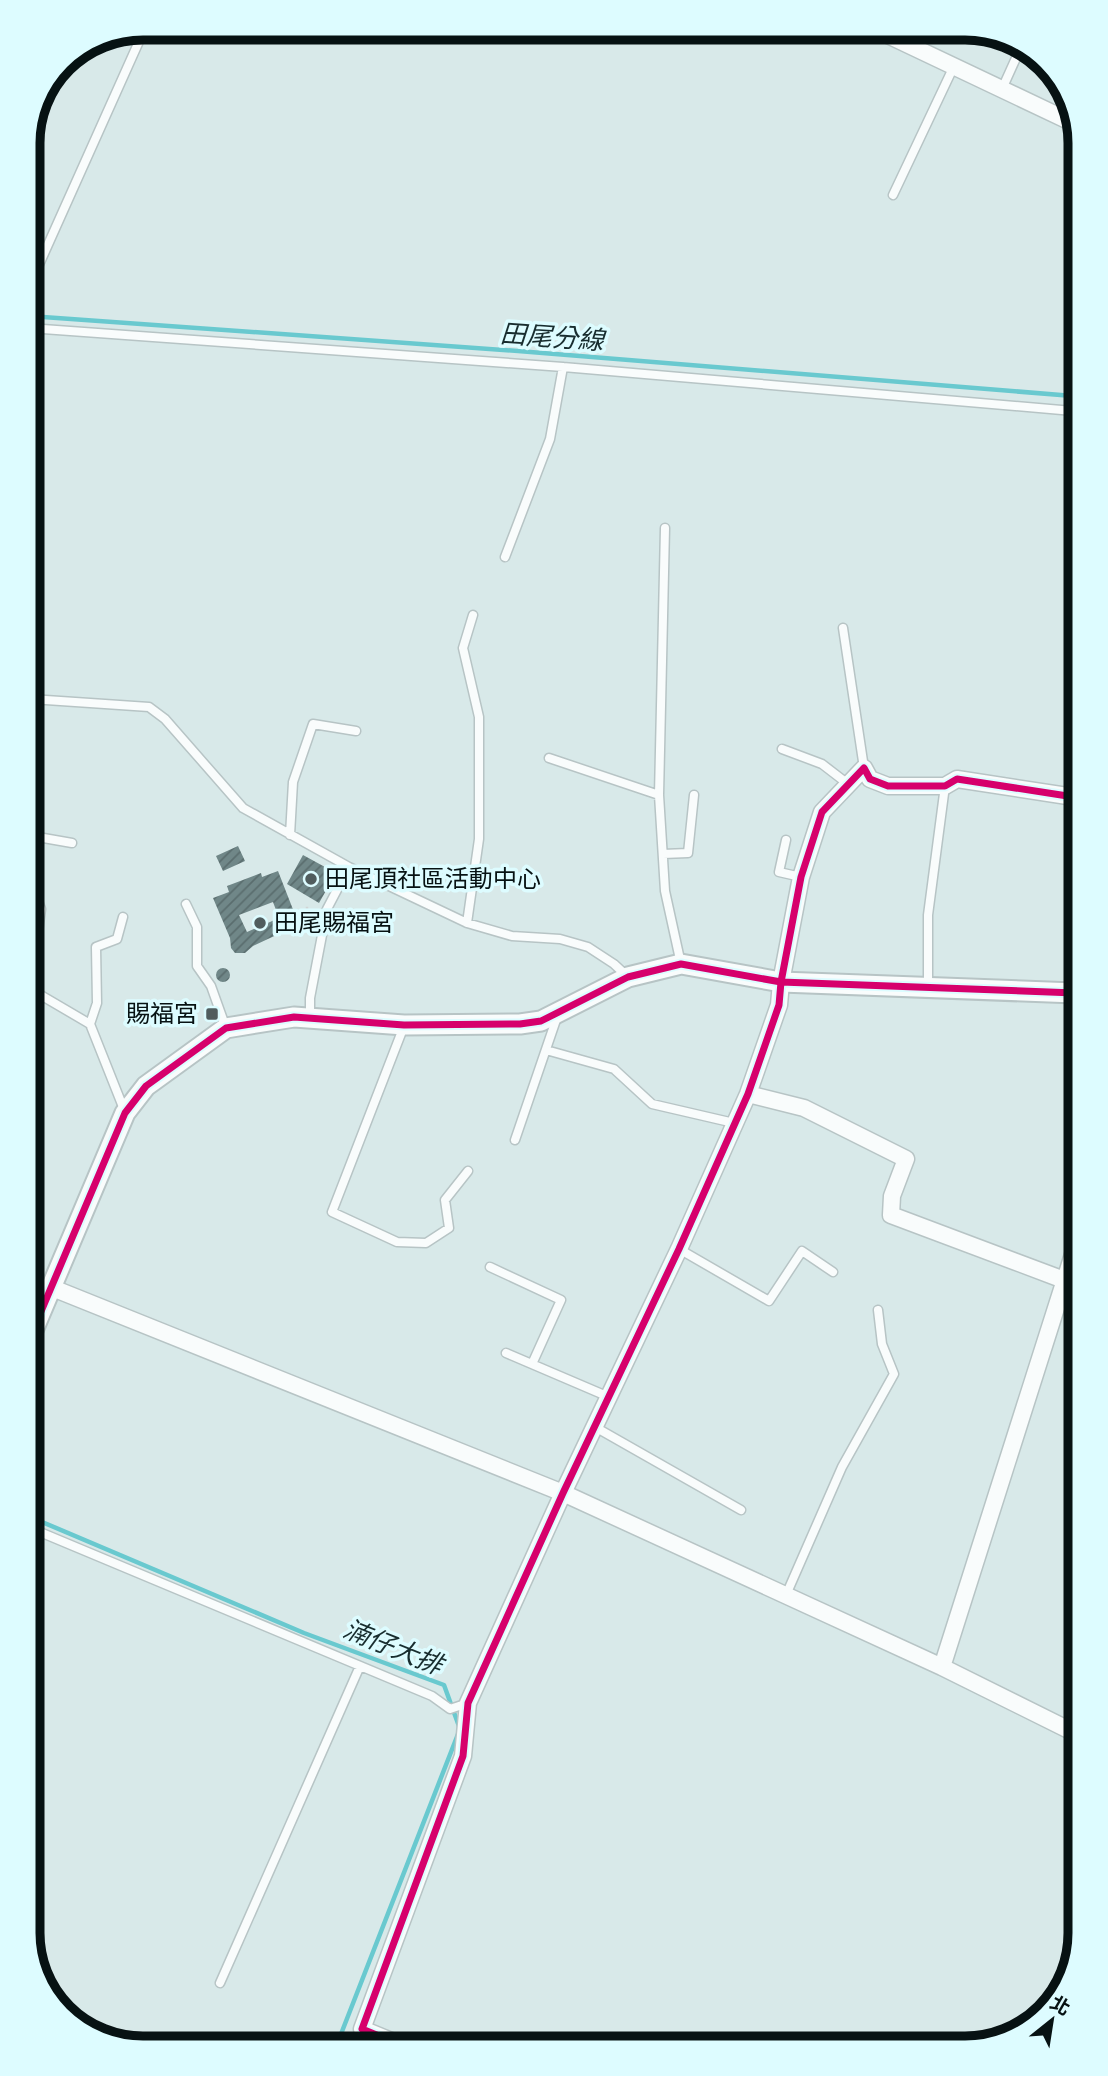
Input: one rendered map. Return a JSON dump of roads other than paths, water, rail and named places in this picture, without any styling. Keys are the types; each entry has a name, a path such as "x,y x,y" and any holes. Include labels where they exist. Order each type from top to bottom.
{"street":[{"path":"899,40 1064,118"},
{"path":"379,2036 362,2029 463,1756 468,1703 748,1094 779,1005 801,877 821,812 864,768 870,779 888,786 945,786 957,779 1068,796"},
{"path":"40,1313 125,1113 146,1086 226,1028 298,1013 404,1025 520,1024 541,1021 628,977 681,964 781,982 1068,993"},
{"path":"748,1094 804,1108 906,1159 892,1196 891,1215 1064,1280"},
{"path":"942,1667 1068,1268"},
{"path":"50,1287 563,1493 942,1667 1068,1730"}],"lane":[{"path":"40,262 139,40"},
{"path":"1002,89 1017,55"},
{"path":"893,195 954,66"},
{"path":"40,329 563,367 1068,411"},
{"path":"505,557 550,439 563,367"},
{"path":"665,528 659,795 665,891 681,964"},
{"path":"467,923 479,839 479,717 463,648 473,615"},
{"path":"843,628 864,768"},
{"path":"40,700 149,707 165,719 243,808 290,835 349,867 467,923 512,936 560,939 588,947 628,977"},
{"path":"290,835 293,782 313,724 356,731"},
{"path":"782,749 822,764 848,784"},
{"path":"549,758 659,795"},
{"path":"928,987 928,915 945,786"},
{"path":"663,854 688,853 694,795"},
{"path":"40,837 72,843"},
{"path":"786,840 779,872 801,877"},
{"path":"298,1013 310,998 327,909 349,867"},
{"path":"186,904 197,927 197,965 211,986 226,1028"},
{"path":"90,1024 97,1003 96,947 117,939 123,917"},
{"path":"40,995 90,1024 125,1113"},
{"path":"514,1140 558,1013"},
{"path":"404,1025 332,1212 397,1242 426,1243 449,1228 445,1200 468,1171"},
{"path":"545,1050 614,1069 652,1104 734,1124"},
{"path":"679,1248 769,1301 802,1251 833,1272"},
{"path":"490,1267 561,1300 532,1364"},
{"path":"786,1595 842,1467 894,1374 883,1344 878,1310"},
{"path":"506,1353 609,1397"},
{"path":"594,1427 741,1510"},
{"path":"40,1532 432,1696 450,1709 468,1703"},
{"path":"220,1983 360,1666"}],"waterway":[{"name":"田尾分線","path":"40,317 518,351 1068,396"},
{"name":"湳仔大排","path":"40,1521 304,1633 444,1685 460,1729 341,2034 346,2036"}],"place":[{"name":"田尾頂社區活動中心","path":"311,879"},
{"name":"田尾賜福宮","path":"260,923"},
{"name":"賜福宮","path":"212,1014"}]}
